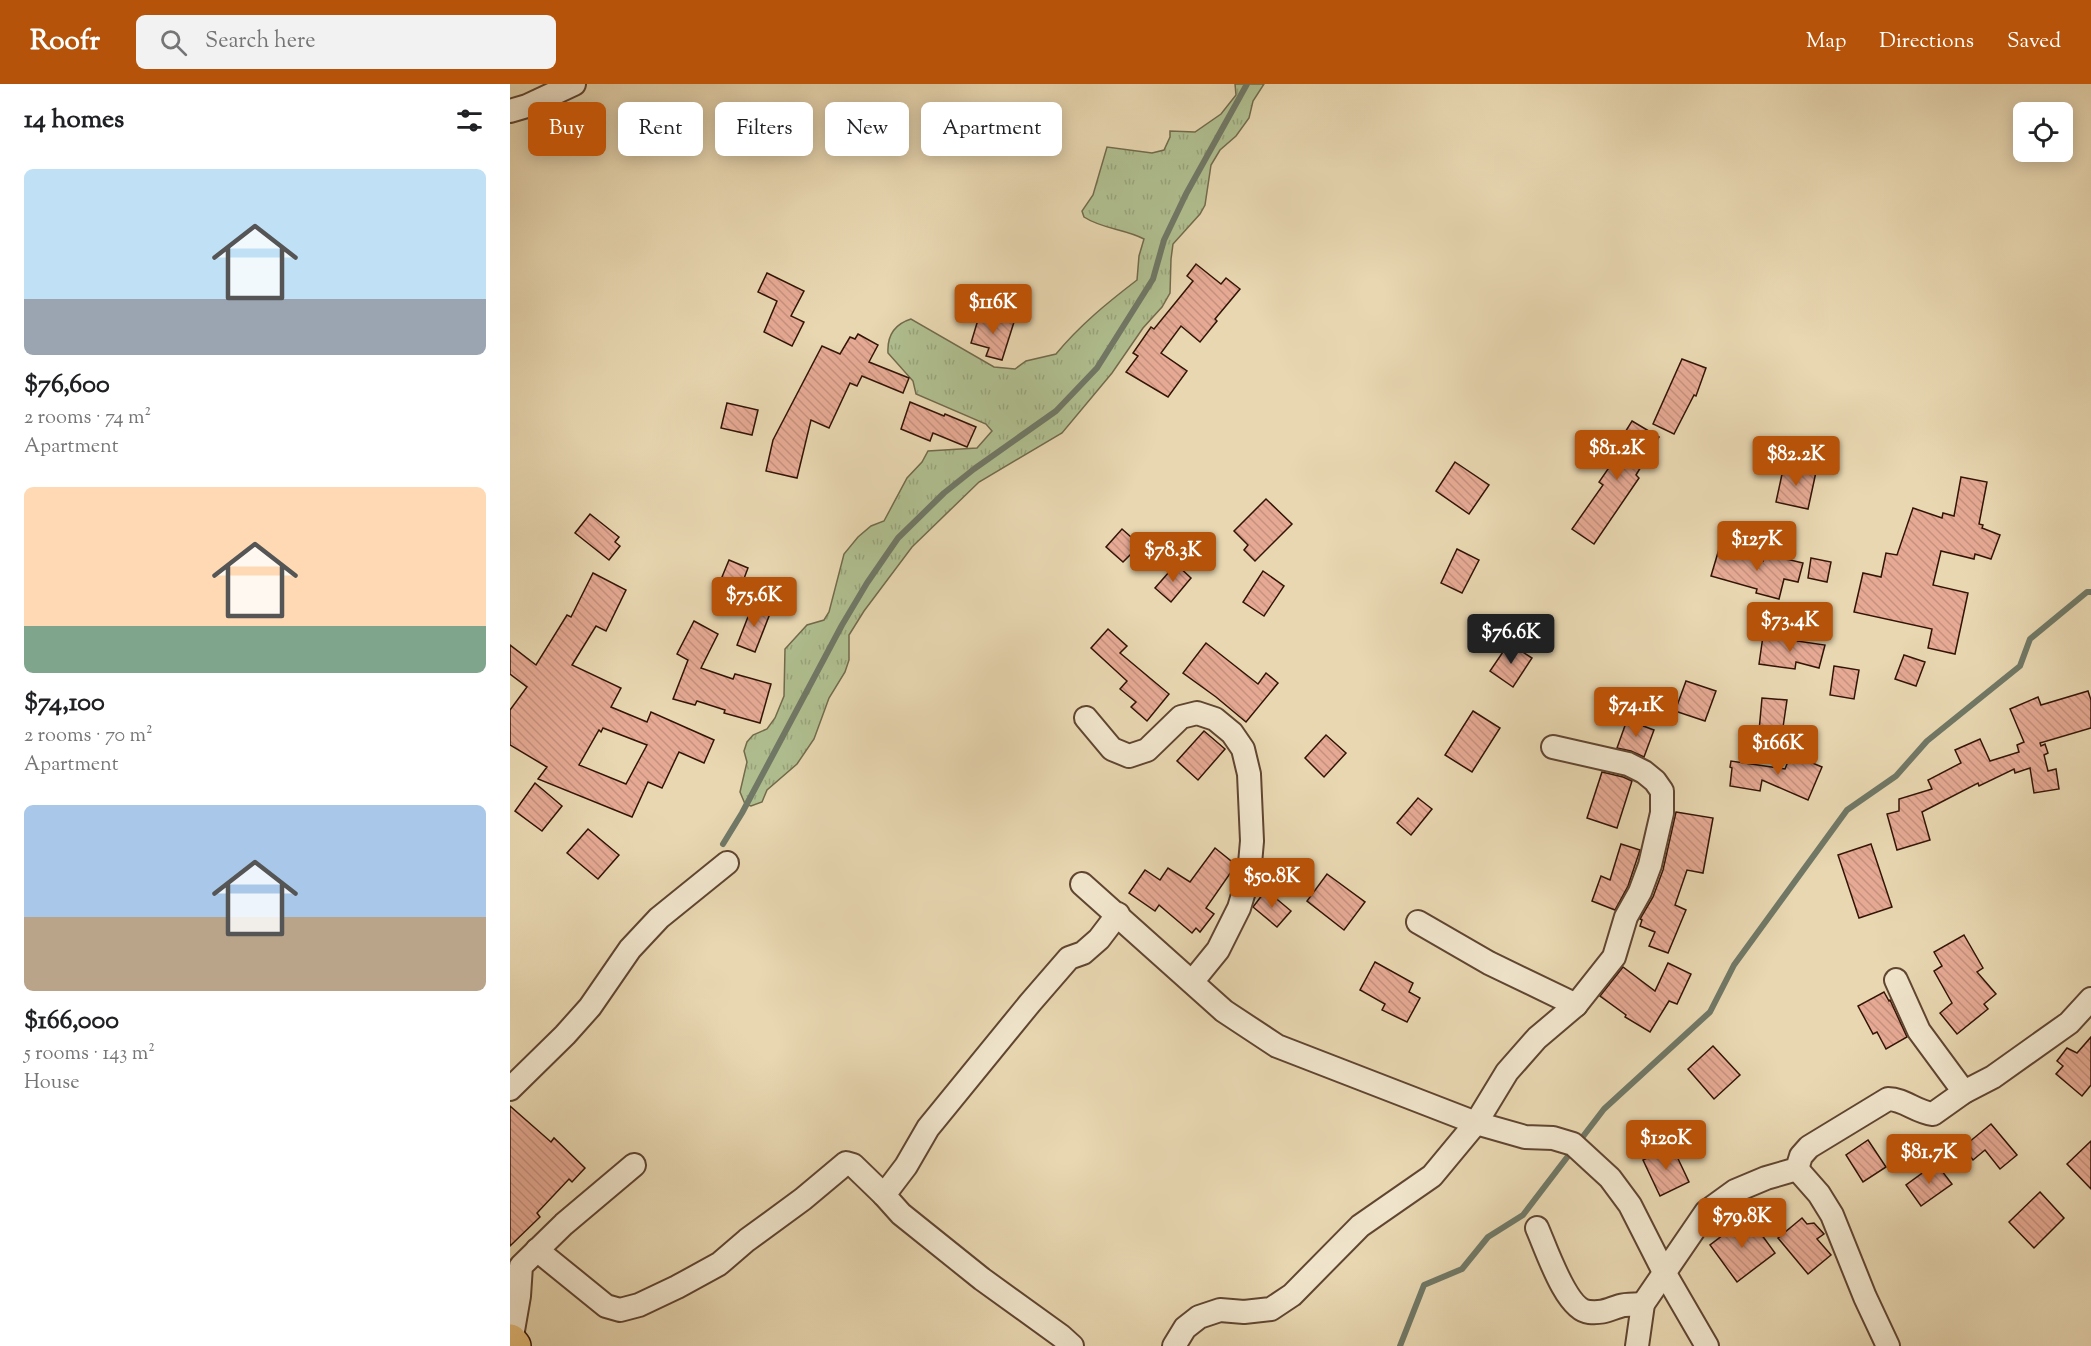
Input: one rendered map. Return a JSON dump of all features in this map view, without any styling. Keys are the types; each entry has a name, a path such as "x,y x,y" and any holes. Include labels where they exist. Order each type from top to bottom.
{"street":[{"path":"510,111 527,106 574,84"},
{"path":"1086,718 1112,749 1129,756 1147,750 1180,717 1197,713 1215,719 1232,734 1243,749 1249,774 1252,841 1249,875 1239,908 1218,950 1192,982"},
{"path":"1174,1346 1185,1328 1199,1317 1220,1310 1244,1312 1271,1309 1292,1295 1359,1226 1432,1176 1476,1123 1507,1072 1537,1038 1576,1005 1614,957 1626,917 1640,892 1655,847 1662,813 1662,791 1644,772 1628,764 1553,747"},
{"path":"510,1089 590,1007 630,949 659,918 727,863"},
{"path":"1082,884 1224,1011 1277,1046 1476,1123 1525,1137 1553,1138 1573,1144 1610,1178 1630,1205 1664,1272 1707,1346"},
{"path":"884,1195 906,1166 928,1128 1030,1003 1069,958 1083,953 1099,939 1118,914"},
{"path":"1418,922 1489,963 1576,1005"},
{"path":"1896,980 1919,1031 1964,1092"},
{"path":"1797,1168 1801,1155 1809,1147 1888,1099 1897,1099 1922,1113 1933,1114 1964,1092 1993,1077 2069,1023 2091,999"},
{"path":"537,1250 606,1306 620,1310 639,1305 719,1264 846,1163 853,1165 901,1214 1071,1346"},
{"path":"512,1343 519,1296 514,1280 521,1266 634,1165"},
{"path":"1637,1346 1643,1304 1706,1212 1735,1191 1797,1168"},
{"path":"1797,1168 1819,1194 1832,1215 1865,1297 1888,1346"},
{"path":"1537,1228 1574,1305 1586,1312 1607,1312 1622,1305 1643,1304"}],"green space":[{"path":"1235,84 1264,84 1253,101 1249,118 1236,136 1220,150 1211,165 1205,205 1200,214 1173,244 1170,293 1162,307 1143,328 1112,373 1062,433 979,482 912,547 849,635 849,660 845,672 829,698 814,739 797,764 767,790 762,802 751,806 745,804 740,792 747,762 744,751 747,742 753,735 767,729 775,718 784,696 785,649 807,625 824,620 829,612 844,554 871,526 884,521 907,478 922,462 928,451 977,448 992,431 986,424 916,394 913,381 888,353 889,341 896,327 911,319 994,367 1015,369 1026,361 1056,354 1094,315 1137,280 1139,256 1144,239 1091,221 1084,217 1082,211 1093,195 1107,147 1152,153 1164,150 1170,137 1170,131 1195,132 1221,114 1236,95"}],"building":[{"path":"1196,264 1221,284 1226,278 1240,289 1215,319 1217,321 1200,342 1181,326 1161,353 1187,371 1168,397 1126,372 1138,356 1133,353 1151,327 1154,329 1193,281 1187,276"},
{"path":"767,273 804,291 791,316 804,322 792,346 764,332 777,301 758,292"},
{"path":"980,313 1014,322 1002,360 986,356 989,348 971,343"},
{"path":"858,334 878,345 869,362 909,378 903,393 862,376 857,386 850,383 829,428 811,420 797,478 766,471 773,440 822,346 840,354 850,337 855,339"},
{"path":"1682,359 1706,368 1696,396 1694,395 1674,434 1653,424"},
{"path":"910,402 976,427 967,447 933,433 930,441 901,429"},
{"path":"727,403 758,410 752,435 721,428"},
{"path":"1632,421 1659,437 1636,475 1639,478 1594,544 1572,529 1603,485 1599,482 1619,453 1614,450"},
{"path":"1455,462 1489,485 1469,514 1436,491"},
{"path":"1784,465 1816,472 1808,509 1776,502"},
{"path":"1961,477 1987,482 1979,524 1983,525 1982,528 2000,535 1991,559 1975,554 1974,559 1941,551 1933,585 1968,593 1955,654 1928,648 1932,629 1854,612 1863,573 1881,577 1886,553 1897,555 1913,508 1942,518 1943,513 1954,516"},
{"path":"1266,499 1292,524 1255,561 1244,550 1248,545 1234,531"},
{"path":"590,514 619,537 615,542 620,546 609,560 575,533"},
{"path":"1122,529 1140,545 1123,562 1106,547"},
{"path":"1457,549 1479,560 1462,593 1441,583"},
{"path":"1719,549 1763,561 1765,554 1803,563 1798,582 1784,579 1779,599 1756,593 1757,589 1711,576"},
{"path":"1811,558 1831,562 1827,582 1808,578"},
{"path":"729,560 748,568 737,597 717,589"},
{"path":"1176,564 1191,578 1171,602 1155,588"},
{"path":"1263,571 1284,586 1264,616 1243,602"},
{"path":"593,573 626,590 606,631 596,626 572,665 621,688 611,707 647,722 651,712 714,740 704,763 679,752 662,788 648,782 632,817 538,779 547,767 510,745 510,710 527,687 510,674 510,645 536,665 567,615 571,617","holes":["603,728 647,745 626,784 579,765 599,730 601,732"]},
{"path":"753,604 771,611 755,652 737,645"},
{"path":"694,621 718,634 701,668 733,679 735,674 771,684 760,723 724,713 725,710 697,701 695,705 673,699 688,660 677,654"},
{"path":"1108,629 1127,646 1120,653 1169,694 1147,721 1131,707 1136,702 1120,689 1127,681 1091,648"},
{"path":"1763,636 1825,645 1819,668 1796,662 1795,669 1759,664"},
{"path":"1206,643 1258,684 1266,673 1278,683 1246,722 1183,673"},
{"path":"1509,643 1532,658 1513,687 1490,671"},
{"path":"1904,655 1925,662 1916,686 1895,679"},
{"path":"1834,666 1859,670 1854,699 1830,695"},
{"path":"1686,681 1716,691 1705,721 1675,711"},
{"path":"2088,691 2091,700 2091,728 2040,743 2041,746 2045,744 2048,753 2044,755 2048,771 2056,769 2059,789 2034,793 2030,768 2015,773 2014,769 1979,786 1978,783 1922,812 1930,840 1897,850 1887,814 1899,811 1899,799 1932,789 1928,780 1961,763 1955,750 1980,739 1990,761 2019,752 2017,745 2024,742 2010,709 2038,697 2041,705"},
{"path":"1762,698 1787,700 1782,734 1759,731"},
{"path":"1473,711 1500,728 1472,772 1445,755"},
{"path":"1627,720 1654,730 1644,757 1617,748"},
{"path":"1204,731 1225,749 1198,780 1177,761"},
{"path":"1326,735 1346,753 1324,777 1305,758"},
{"path":"1791,754 1822,767 1808,800 1762,780 1760,791 1730,786 1731,761 1785,769"},
{"path":"1602,772 1632,781 1617,828 1587,818"},
{"path":"535,783 562,806 542,831 515,811"},
{"path":"1418,798 1432,809 1411,835 1397,823"},
{"path":"1676,812 1713,818 1703,873 1687,870 1675,905 1686,910 1668,953 1649,946 1655,932 1640,926 1642,920 1640,919 1653,897 1663,870"},
{"path":"588,829 619,855 598,879 567,853"},
{"path":"1621,844 1640,850 1628,886 1615,910 1592,901 1601,876 1610,880"},
{"path":"1871,844 1892,907 1859,918 1838,855"},
{"path":"1215,848 1236,865 1206,908 1214,914 1200,932 1196,928 1192,933 1159,905 1155,911 1129,893 1145,870 1160,880 1168,868 1190,882"},
{"path":"1327,874 1365,902 1344,930 1307,901"},
{"path":"1266,890 1291,911 1277,927 1253,907"},
{"path":"1964,935 1983,968 1977,972 1996,994 1984,1004 1988,1009 1957,1034 1940,1013 1952,1003 1934,971 1942,966 1934,952"},
{"path":"1375,962 1413,983 1409,992 1420,998 1407,1022 1382,1010 1385,1004 1360,990"},
{"path":"1668,963 1691,974 1677,1004 1669,1001 1650,1032 1625,1017 1626,1015 1600,996 1623,967 1655,991"},
{"path":"1884,992 1907,1037 1886,1049 1877,1032 1873,1034 1858,1006"},
{"path":"2091,1037 2091,1085 2082,1096 2056,1074 2063,1066 2057,1061 2067,1048 2077,1053"},
{"path":"1713,1046 1740,1075 1714,1099 1688,1069"},
{"path":"510,1106 551,1142 554,1138 585,1168 572,1182 569,1179 537,1213 540,1217 510,1246"},
{"path":"1991,1124 2017,1155 2000,1169 1985,1150 1973,1160 1963,1147"},
{"path":"1868,1140 1886,1167 1863,1182 1846,1155"},
{"path":"2091,1141 2091,1189 2067,1164"},
{"path":"1672,1146 1689,1182 1660,1196 1643,1160"},
{"path":"1932,1166 1938,1166 1952,1184 1921,1206 1906,1185"},
{"path":"2040,1192 2064,1218 2034,1248 2009,1222"},
{"path":"1748,1216 1775,1253 1737,1282 1710,1245"},
{"path":"1802,1218 1807,1224 1814,1223 1824,1234 1817,1239 1831,1255 1808,1274 1778,1238"}],"waterway":[{"path":"723,844 742,813 842,625 898,538 944,493 1056,411 1097,368 1153,279 1164,240 1186,194 1247,84"},
{"path":"1400,1346 1424,1285 1462,1269 1488,1237 1523,1215 1604,1109 1710,1012 1734,965 1847,810 1896,776 1927,741 2020,666 2030,639 2087,592 2091,592"}]}
